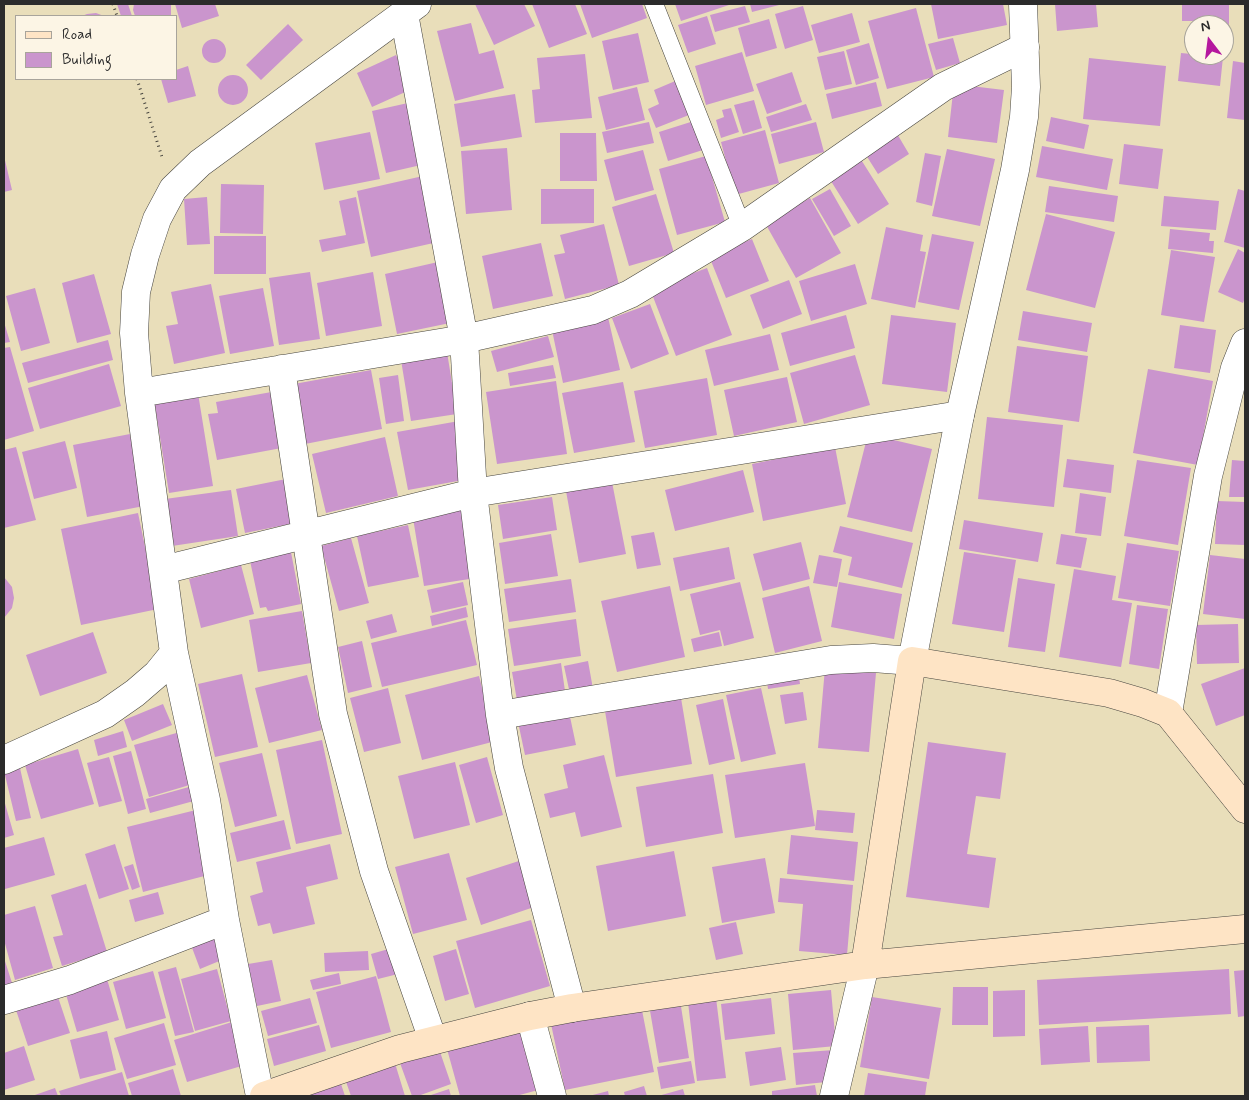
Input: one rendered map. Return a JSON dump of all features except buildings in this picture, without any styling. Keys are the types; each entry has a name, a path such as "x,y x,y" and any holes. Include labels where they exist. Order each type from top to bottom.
{"main road":[{"path":"865,965 912,661 1109,693 1143,703 1168,714 1245,809"},
{"path":"264,1096 400,1049 530,1016 572,1008 865,965 1245,929"}],"street":[{"path":"500,716 831,660 873,658 912,661 960,415 1015,170 1024,117 1026,87 1023,4"},
{"path":"260,1096 225,920 206,800 174,653 139,393 134,333 136,292 144,255 157,220 173,189 200,163 408,7 464,339 474,493 500,716 509,768 572,1008"},
{"path":"139,393 464,339 594,310 630,294 742,227 943,87 1025,47"},
{"path":"1168,714 1208,476 1236,368 1245,343"},
{"path":"280,369 333,714 374,871 433,1040"},
{"path":"163,570 474,493 960,415"},
{"path":"4,760 105,714 157,674 174,653"},
{"path":"4,1000 70,980 225,920"},
{"path":"834,1096 865,965"},
{"path":"530,1016 552,1096"}],"lane":[{"path":"654,4 742,227"}],"path":[{"path":"137,80 173,189"}]}
